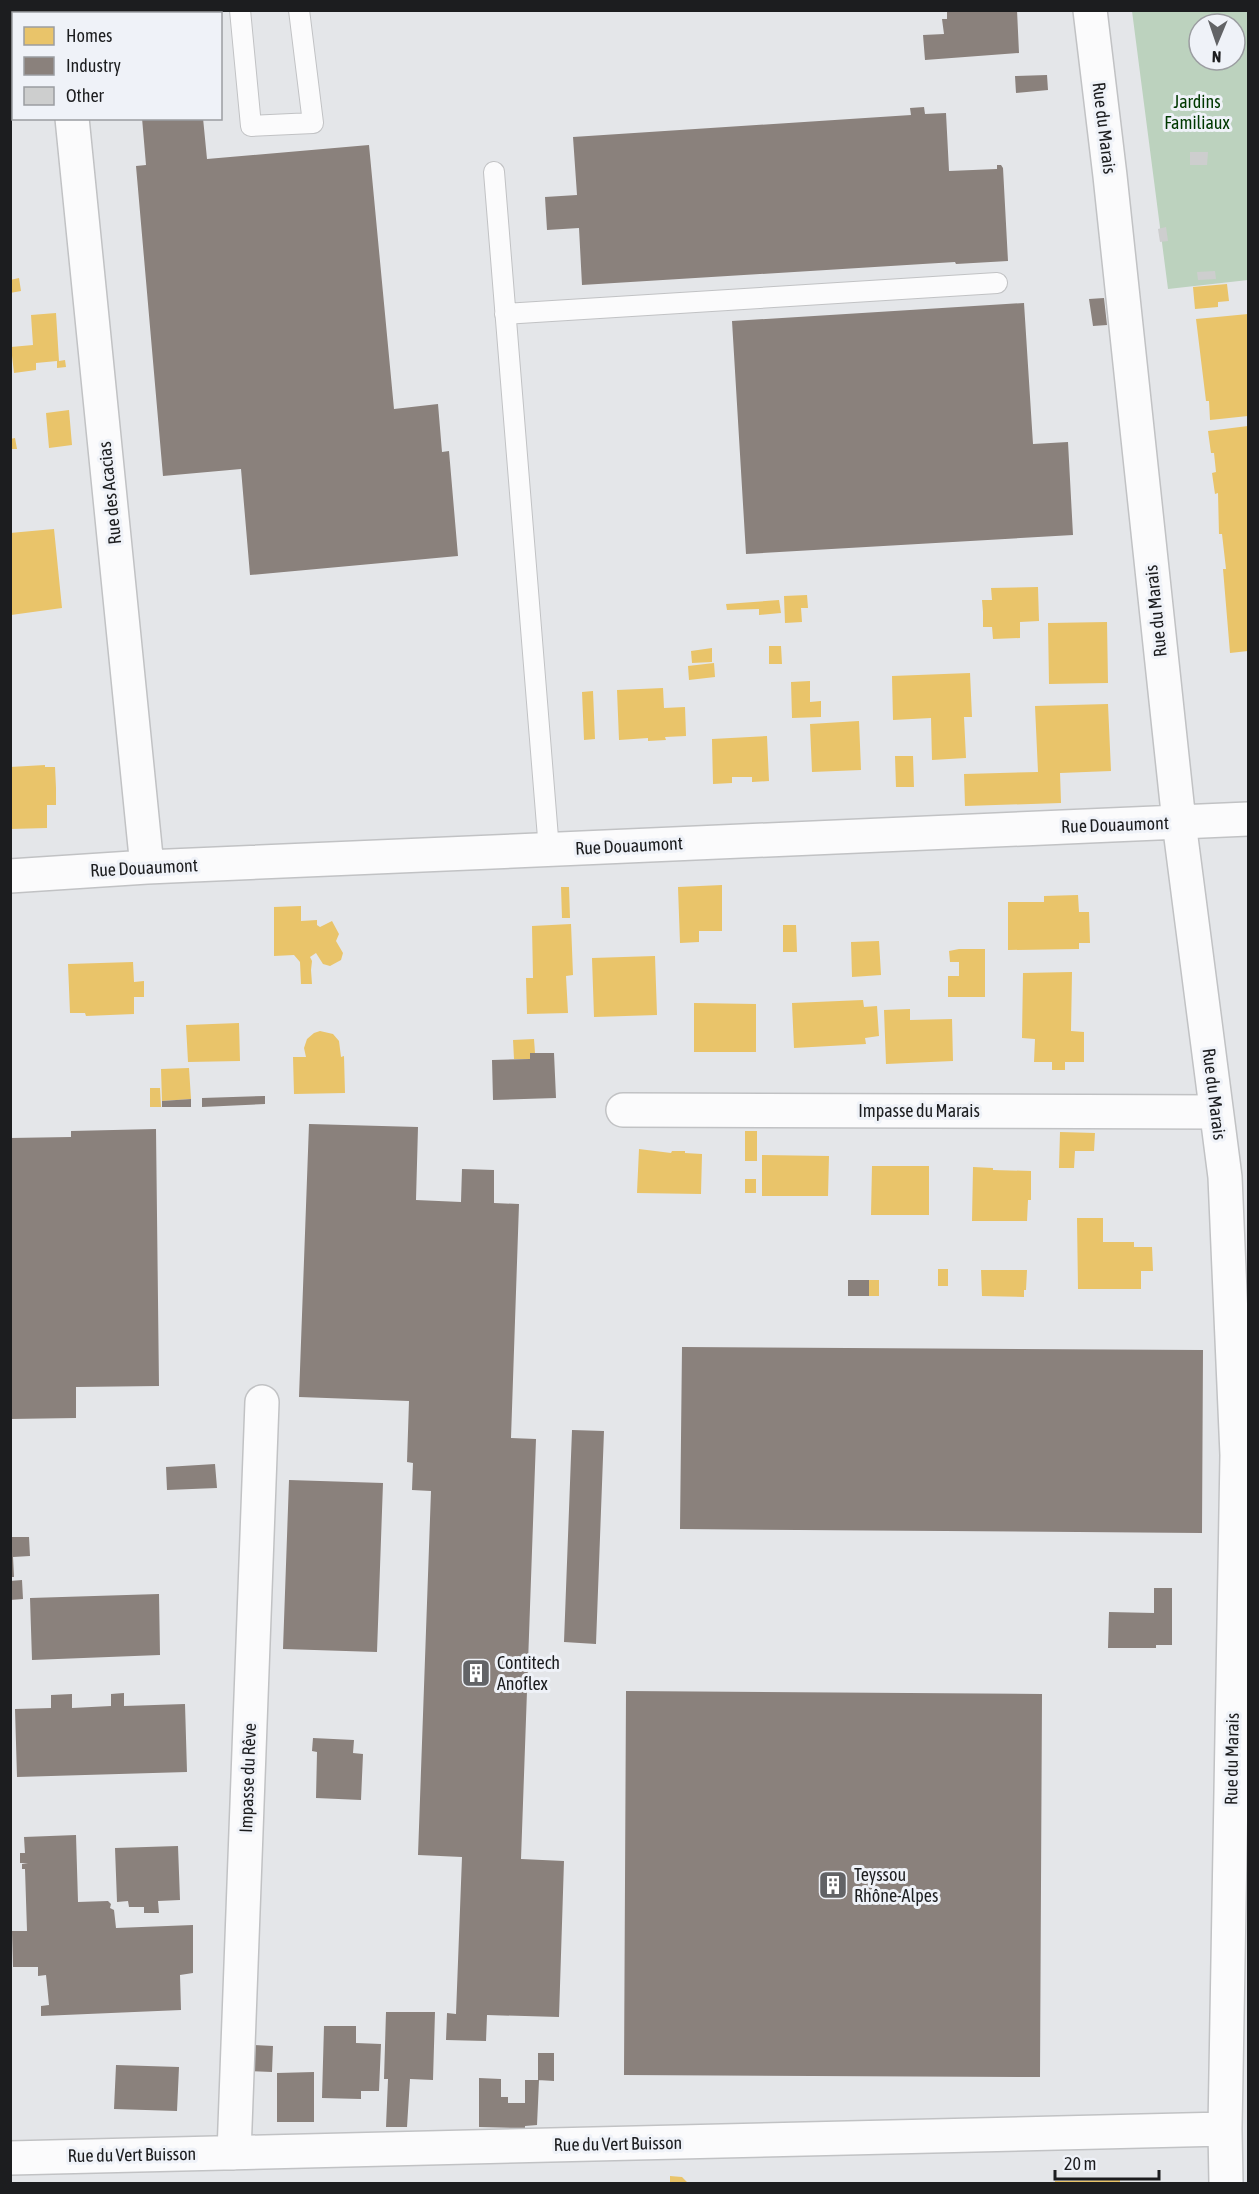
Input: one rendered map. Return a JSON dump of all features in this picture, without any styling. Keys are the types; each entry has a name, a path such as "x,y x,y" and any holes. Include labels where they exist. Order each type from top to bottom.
{"street":[{"name":"Rue du Marais","path":"1089,10 1112,188 1179,822 1225,1177 1237,1455 1225,2129 1226,2184"},
{"name":"Rue des Acacias","path":"72,120 147,867"},
{"name":"Rue Douaumont","path":"10,876 147,867 1248,819"},
{"name":"Impasse du Marais","path":"622,1110 1216,1112"},
{"name":"Impasse du Rêve","path":"234,2153 262,1402"},
{"name":"Rue du Vert Buisson","path":"10,2158 1225,2129"}],"lane":[{"path":"240,10 251,126 313,123 299,10"},
{"path":"494,172 549,850"},
{"path":"505,314 997,283"}],"green space":[{"name":"Jardins Familiaux","path":"1132,11 1248,11 1248,280 1168,289"}],"building: Homes":[{"path":"19,278 21,291 10,293 10,280"},
{"path":"1227,284 1229,301 1218,302 1218,307 1195,309 1193,287"},
{"path":"56,313 59,361 65,360 66,367 57,368 57,361 36,363 36,370 14,373 11,347 33,345 31,315"},
{"path":"1248,314 1248,416 1210,420 1196,319"},
{"path":"69,410 72,445 49,448 46,413"},
{"path":"1248,426 1248,651 1230,653 1223,569 1226,569 1222,534 1219,534 1218,493 1215,494 1212,473 1216,472 1214,453 1211,453 1208,431"},
{"path":"15,438 17,449 10,449 10,439"},
{"path":"54,529 62,608 11,615 10,533"},
{"path":"1038,587 1039,621 1020,622 1020,638 993,639 992,627 983,627 982,600 992,600 991,588"},
{"path":"807,595 808,608 801,608 802,622 785,623 784,596"},
{"path":"779,600 781,613 759,615 759,609 727,610 726,604"},
{"path":"1107,622 1108,683 1049,684 1048,623"},
{"path":"769,646 781,646 782,664 769,664"},
{"path":"712,648 712,662 692,663 691,651"},
{"path":"714,663 715,677 689,680 688,666"},
{"path":"970,673 972,717 964,717 966,758 932,760 931,718 893,720 892,676"},
{"path":"810,681 810,702 821,701 821,717 792,718 791,682"},
{"path":"663,688 664,708 685,707 686,736 665,737 666,740 648,741 648,738 619,740 617,690"},
{"path":"593,691 595,739 584,740 582,692"},
{"path":"1108,704 1111,771 1060,773 1061,803 965,806 964,774 1038,772 1035,706"},
{"path":"859,721 861,770 812,772 810,724"},
{"path":"767,736 769,781 752,782 752,777 732,777 732,783 713,784 712,739"},
{"path":"895,756 913,756 914,787 896,787"},
{"path":"45,765 45,767 55,767 56,788 56,805 47,805 47,828 10,829 10,767"},
{"path":"722,885 722,931 699,931 699,942 680,943 678,887"},
{"path":"561,887 569,887 570,918 562,918"},
{"path":"1078,895 1079,912 1089,912 1090,943 1079,943 1079,949 1008,950 1008,902 1044,902 1044,896"},
{"path":"301,906 301,921 317,920 317,925 320,927 332,921 339,934 336,941 343,953 341,960 330,966 323,964 316,953 310,957 312,984 301,984 300,962 294,955 274,956 274,907"},
{"path":"571,924 573,975 566,976 568,1013 527,1014 526,978 533,978 532,926"},
{"path":"783,925 796,925 797,952 783,952"},
{"path":"879,941 881,975 852,977 851,942"},
{"path":"985,949 985,997 948,997 948,976 959,976 959,962 950,962 949,951"},
{"path":"655,956 657,1015 594,1017 592,958"},
{"path":"133,962 134,982 144,981 144,997 134,997 134,1014 86,1016 85,1013 70,1013 68,964"},
{"path":"1072,972 1071,1031 1084,1032 1084,1062 1065,1062 1065,1070 1052,1070 1052,1062 1034,1062 1035,1039 1022,1038 1023,973"},
{"path":"863,1000 864,1007 877,1006 879,1036 865,1038 866,1044 794,1048 792,1003"},
{"path":"694,1003 756,1004 756,1052 694,1052"},
{"path":"910,1009 910,1020 952,1019 953,1061 886,1064 884,1010"},
{"path":"239,1023 240,1061 188,1062 186,1025"},
{"path":"320,1031 333,1034 339,1041 341,1057 344,1056 345,1093 294,1094 293,1057 306,1057 304,1048 307,1039"},
{"path":"534,1039 535,1053 530,1053 530,1059 514,1059 513,1040"},
{"path":"189,1068 191,1099 162,1101 161,1069"},
{"path":"150,1088 160,1088 161,1107 150,1107"},
{"path":"745,1131 757,1131 757,1161 745,1161"},
{"path":"1060,1132 1095,1133 1094,1151 1075,1151 1074,1168 1059,1168"},
{"path":"639,1149 702,1154 701,1194 637,1193"},
{"path":"762,1155 829,1156 828,1196 762,1196"},
{"path":"872,1166 929,1166 929,1215 871,1215"},
{"path":"973,1167 1031,1171 1031,1200 1028,1200 1027,1221 972,1221"},
{"path":"745,1179 756,1179 756,1193 745,1193"},
{"path":"1077,1218 1103,1218 1103,1242 1134,1242 1134,1247 1152,1247 1153,1271 1141,1271 1141,1289 1078,1289"},
{"path":"938,1269 948,1269 948,1286 938,1286"},
{"path":"981,1270 1027,1270 1024,1297 982,1296"},
{"path":"869,1280 879,1280 879,1296 869,1296"},
{"path":"670,2176 682,2177 689,2184 670,2184"},
{"path":"1120,2180 1120,2184 1055,2184 1055,2181"}],"building: Industry":[{"path":"133,10 195,10 195,12 133,12"},
{"path":"947,10 1017,10 1019,53 925,60 923,35 944,34 942,19 947,19"},
{"path":"1047,75 1048,90 1016,93 1015,76"},
{"path":"924,107 925,114 946,113 949,171 997,169 997,165 1003,168 1008,261 956,264 955,262 582,285 579,228 547,230 545,197 577,195 573,137 911,115 910,108"},
{"path":"142,120 203,120 207,159 369,145 394,409 438,404 442,452 449,451 458,556 250,575 241,469 163,476 136,166 146,165"},
{"path":"1104,298 1107,325 1093,326 1089,299"},
{"path":"1024,303 1033,444 1068,442 1073,535 746,554 732,321"},
{"path":"530,1053 554,1053 556,1098 493,1100 492,1060 530,1059"},
{"path":"265,1096 265,1104 202,1107 202,1098"},
{"path":"191,1099 191,1107 162,1107 162,1101"},
{"name":"Contitech Anoflex","path":"309,1124 418,1127 416,1200 461,1202 462,1169 494,1170 494,1203 519,1204 511,1438 536,1439 521,1859 564,1861 559,2017 487,2015 486,2041 446,2040 447,2013 456,2014 462,1857 418,1855 431,1491 412,1490 413,1463 407,1462 409,1401 299,1397"},
{"path":"156,1129 159,1386 76,1387 76,1418 10,1419 10,1138 71,1137 71,1131"},
{"path":"848,1280 869,1280 869,1296 848,1296"},
{"path":"682,1347 1203,1350 1202,1533 680,1529"},
{"path":"572,1430 604,1431 596,1644 564,1642"},
{"path":"215,1464 217,1488 167,1490 166,1467"},
{"path":"289,1480 383,1483 377,1652 283,1649"},
{"path":"10,1537 29,1537 30,1556 13,1557 14,1577 10,1577"},
{"path":"22,1580 23,1599 10,1600 10,1581"},
{"path":"1154,1588 1172,1588 1172,1645 1156,1645 1156,1648 1108,1648 1109,1612 1154,1613"},
{"path":"159,1594 160,1655 32,1660 30,1598"},
{"name":"Teyssou Rhône-Alpes","path":"626,1691 1042,1694 1040,2077 624,2075"},
{"path":"124,1693 124,1706 185,1704 187,1772 17,1777 15,1709 51,1708 51,1695 72,1694 72,1708 111,1706 111,1694"},
{"path":"313,1738 354,1740 353,1753 363,1754 361,1800 316,1798 317,1752 312,1751"},
{"path":"76,1835 78,1902 108,1901 111,1904 110,1908 114,1910 116,1928 193,1925 193,1973 180,1975 181,2010 41,2016 41,2006 49,2005 46,1975 38,1976 38,1967 13,1967 12,1931 27,1931 25,1869 22,1869 22,1864 28,1863 20,1863 20,1853 25,1853 24,1837"},
{"path":"178,1846 180,1900 158,1901 159,1913 144,1913 144,1907 129,1907 128,1901 117,1902 115,1848"},
{"path":"386,2012 435,2012 433,2080 410,2079 407,2127 386,2127 388,2079 384,2079"},
{"path":"324,2026 356,2026 356,2043 381,2044 379,2091 361,2091 361,2099 322,2098"},
{"path":"252,2045 273,2046 272,2072 251,2071"},
{"path":"538,2053 554,2053 554,2081 538,2080"},
{"path":"116,2065 179,2067 177,2111 114,2109"},
{"path":"314,2072 314,2122 277,2122 277,2073"},
{"path":"479,2078 501,2079 501,2097 508,2097 508,2103 525,2103 525,2080 539,2080 537,2125 525,2126 525,2128 479,2127"}],"building: Other":[{"path":"1190,152 1208,152 1207,165 1190,165"},
{"path":"1166,227 1168,241 1160,242 1158,229"},
{"path":"1215,271 1216,279 1198,280 1197,272"}],"place":[{"name":"Contitech Anoflex","path":"476,1673"},
{"name":"Teyssou Rhône-Alpes","path":"833,1885"}]}
